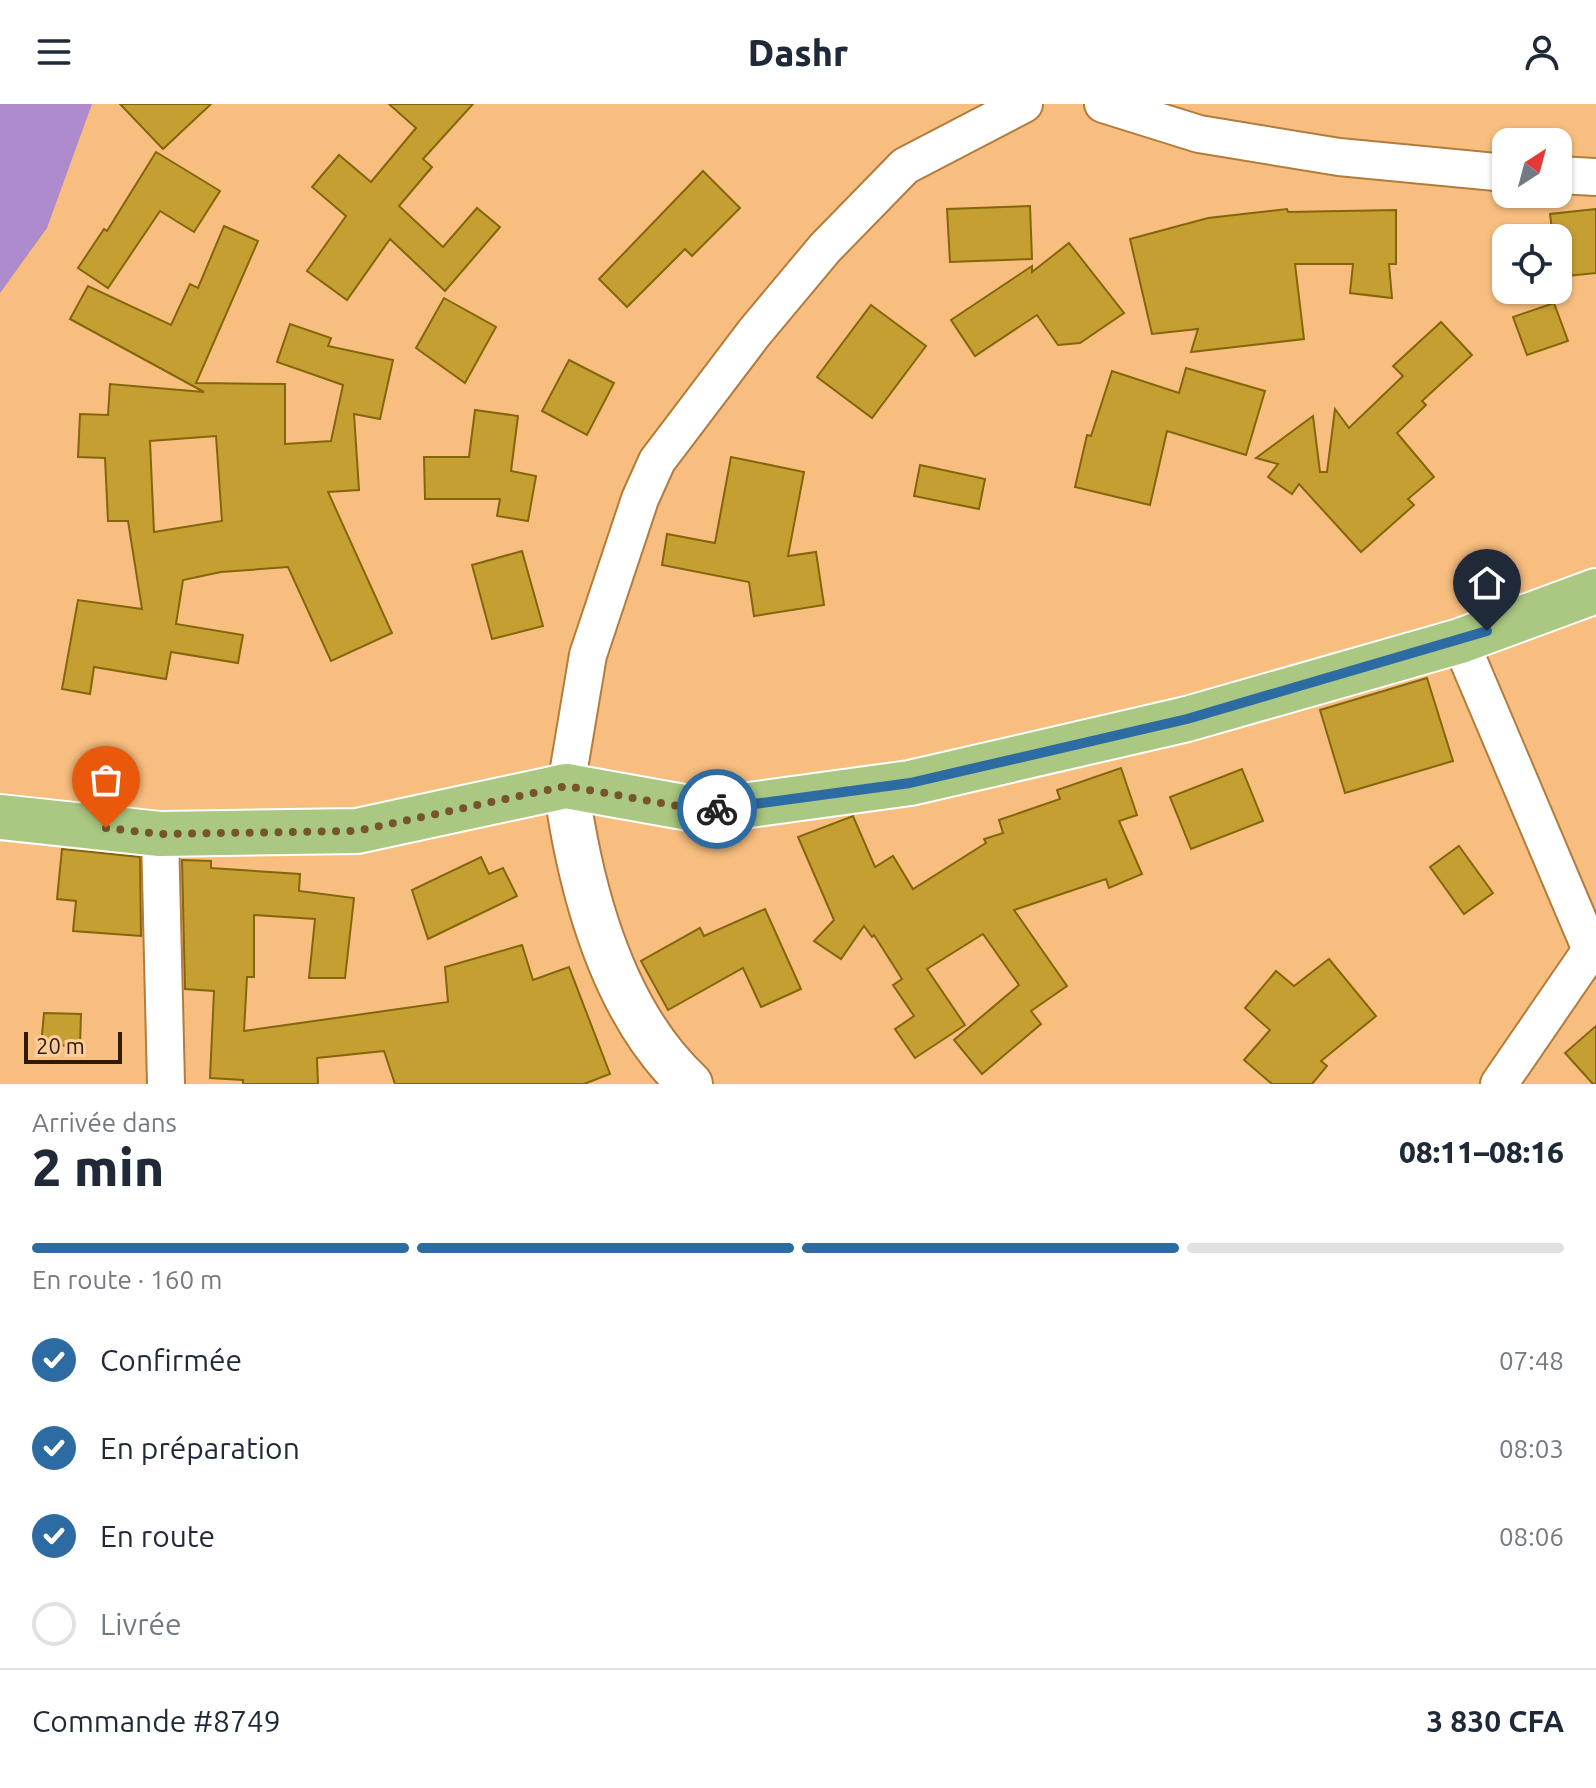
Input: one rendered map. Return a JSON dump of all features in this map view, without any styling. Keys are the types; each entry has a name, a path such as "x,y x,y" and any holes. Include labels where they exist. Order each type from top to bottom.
{"highway":[{"path":"0,817 160,834 357,831 566,786 706,811 910,783 1187,719 1460,641 1596,591"}],"street":[{"path":"690,1084 646,1028 610,962 587,899 566,786 588,655 640,499 657,461 754,333 825,248 905,166 1024,104"},
{"path":"1103,104 1199,134 1339,157 1492,172"},
{"path":"1572,176 1596,177"},
{"path":"1460,641 1593,952 1499,1084"},
{"path":"160,834 166,1084"}],"shaded area":[{"path":"0,104 92,104 47,228 0,293"}],"building":[{"path":"120,104 211,104 163,149"},
{"path":"389,104 473,104 423,159 432,167 399,206 443,247 477,208 500,227 445,291 390,239 347,300 307,271 346,216 312,187 339,155 371,182 416,128"},
{"path":"156,152 220,191 194,232 160,211 108,288 78,268 104,229 107,231"},
{"path":"703,171 740,208 692,256 685,249 627,307 599,279"},
{"path":"1030,206 1032,259 950,262 947,209"},
{"path":"1287,209 1288,212 1396,210 1396,264 1389,264 1392,298 1350,293 1353,264 1295,264 1304,339 1191,352 1198,329 1152,334 1130,239 1208,218"},
{"path":"1596,209 1596,273 1572,276 1572,224 1551,224 1550,214"},
{"path":"224,226 258,241 196,383 285,384 285,444 331,441 343,385 277,362 290,324 331,338 328,346 393,360 380,419 354,414 359,490 328,492 392,633 331,661 288,567 221,572 183,580 176,624 243,635 238,663 171,652 166,679 94,667 90,694 62,689 78,600 142,609 128,521 108,521 105,458 78,457 80,414 108,415 110,384 204,392 70,319 88,286 171,325 190,284 198,288","holes":["216,436 222,521 154,532 150,441"]},
{"path":"1069,243 1124,313 1080,343 1058,345 1037,315 975,356 951,320 1032,266 1032,272"},
{"path":"444,298 496,327 465,383 416,348"},
{"path":"1554,304 1568,341 1527,355 1513,317"},
{"path":"871,305 926,346 872,418 817,377"},
{"path":"1441,322 1472,355 1422,401 1426,405 1397,433 1434,477 1408,499 1414,505 1361,552 1299,484 1292,494 1268,477 1278,464 1256,458 1313,416 1320,472 1327,472 1335,409 1349,428 1403,376 1393,366"},
{"path":"569,360 614,383 587,435 542,411"},
{"path":"1186,368 1265,391 1246,455 1167,431 1150,505 1075,487 1087,435 1091,436 1112,371 1179,393"},
{"path":"475,410 518,416 511,471 536,476 528,521 497,516 500,499 425,499 424,457 469,457"},
{"path":"731,457 804,472 788,556 816,552 824,605 754,616 749,582 662,565 667,534 715,543"},
{"path":"920,465 985,479 979,509 914,496"},
{"path":"522,551 543,626 492,639 472,565"},
{"path":"1427,678 1453,761 1345,793 1320,710"},
{"path":"1121,768 1137,815 1119,821 1142,874 1109,888 1106,879 1014,910 1067,986 1031,1011 1041,1024 982,1074 954,1040 1019,985 983,934 927,969 965,1025 915,1058 895,1029 914,1016 893,985 902,979 874,935 872,937 864,926 841,959 814,941 834,920 798,837 853,816 875,867 893,856 913,889 986,843 984,839 1003,833 999,820 1060,799 1057,790"},
{"path":"1242,769 1263,821 1191,849 1170,797"},
{"path":"1459,846 1493,893 1464,914 1430,867"},
{"path":"62,849 140,857 141,936 73,931 76,901 57,899"},
{"path":"481,857 489,874 503,868 517,896 428,939 412,890"},
{"path":"182,860 211,861 211,868 300,874 299,891 354,898 345,978 309,978 315,919 254,915 254,977 247,977 244,1031 448,1002 445,967 522,945 533,980 569,967 610,1074 584,1084 395,1084 384,1051 317,1058 318,1084 243,1084 243,1080 210,1078 214,991 185,989"},
{"path":"765,909 801,989 761,1007 743,968 668,1010 641,961 700,928 704,936"},
{"path":"1329,959 1376,1016 1321,1061 1327,1066 1312,1084 1272,1084 1244,1060 1270,1030 1245,1008 1276,971 1294,986"},
{"path":"44,1013 81,1014 80,1046 41,1045"},
{"path":"1596,1026 1596,1084 1593,1084 1565,1053"}],"way so far":[{"path":"106,828 160,834 357,831 566,786 706,811 717,809"}],"route":[{"path":"717,809 910,783 1187,719 1487,631"}]}
